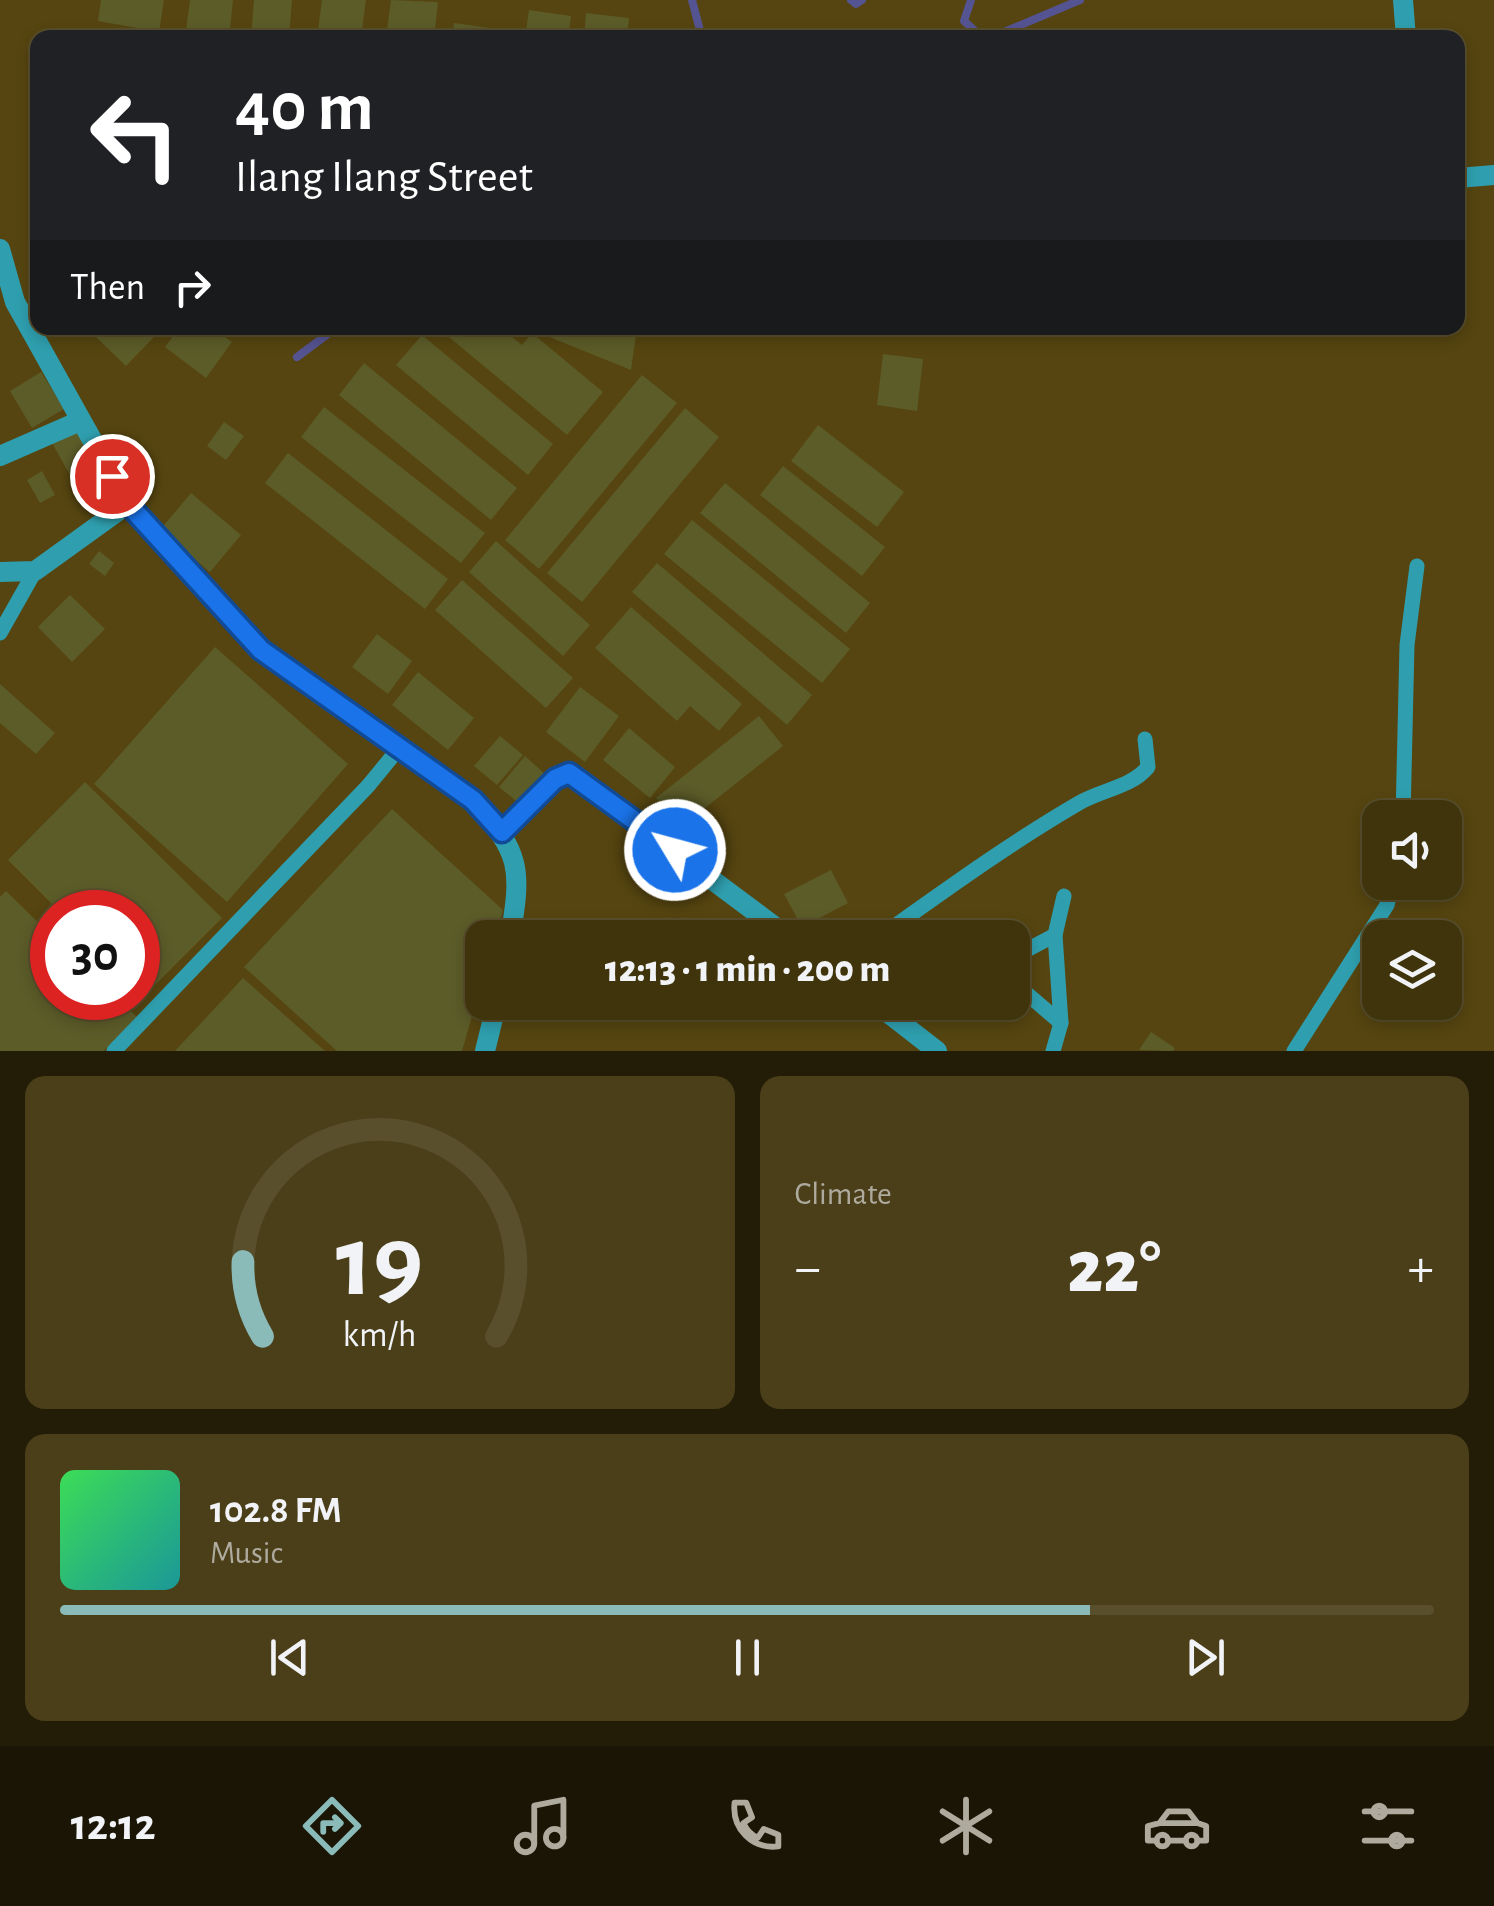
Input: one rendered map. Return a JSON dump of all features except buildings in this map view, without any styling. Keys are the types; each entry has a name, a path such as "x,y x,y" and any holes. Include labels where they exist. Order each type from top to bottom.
{"street":[{"path":"1403,0 1405,30"},
{"path":"1465,177 1494,175"},
{"path":"0,250 7,304 128,504 261,650 473,800 502,832 516,860 513,920"},
{"path":"0,456 80,421"},
{"path":"0,572 35,571 128,504"},
{"path":"502,832 555,779 569,773 766,920"},
{"path":"485,1051 493,1020"},
{"path":"903,1020 937,1051"}],"lane":[{"path":"1403,800 1407,645 1417,566"},
{"path":"0,633 35,571"},
{"path":"903,920 1083,800 1140,776 1148,767 1145,740"},
{"path":"114,1051 400,748"},
{"path":"1053,1051 1061,1023 1055,935 1064,896"},
{"path":"1294,1051 1388,900"},
{"path":"1030,948 1055,935"},
{"path":"1030,996 1061,1023"}],"waterway":[{"path":"692,0 700,30"},
{"path":"851,0 856,4 862,0"},
{"path":"971,0 964,21 974,30"},
{"path":"1009,30 1080,0"},
{"path":"297,357 327,335"}],"route":[{"path":"112,476 128,504 261,650 473,800 502,832 555,779 569,773 675,850"}]}
